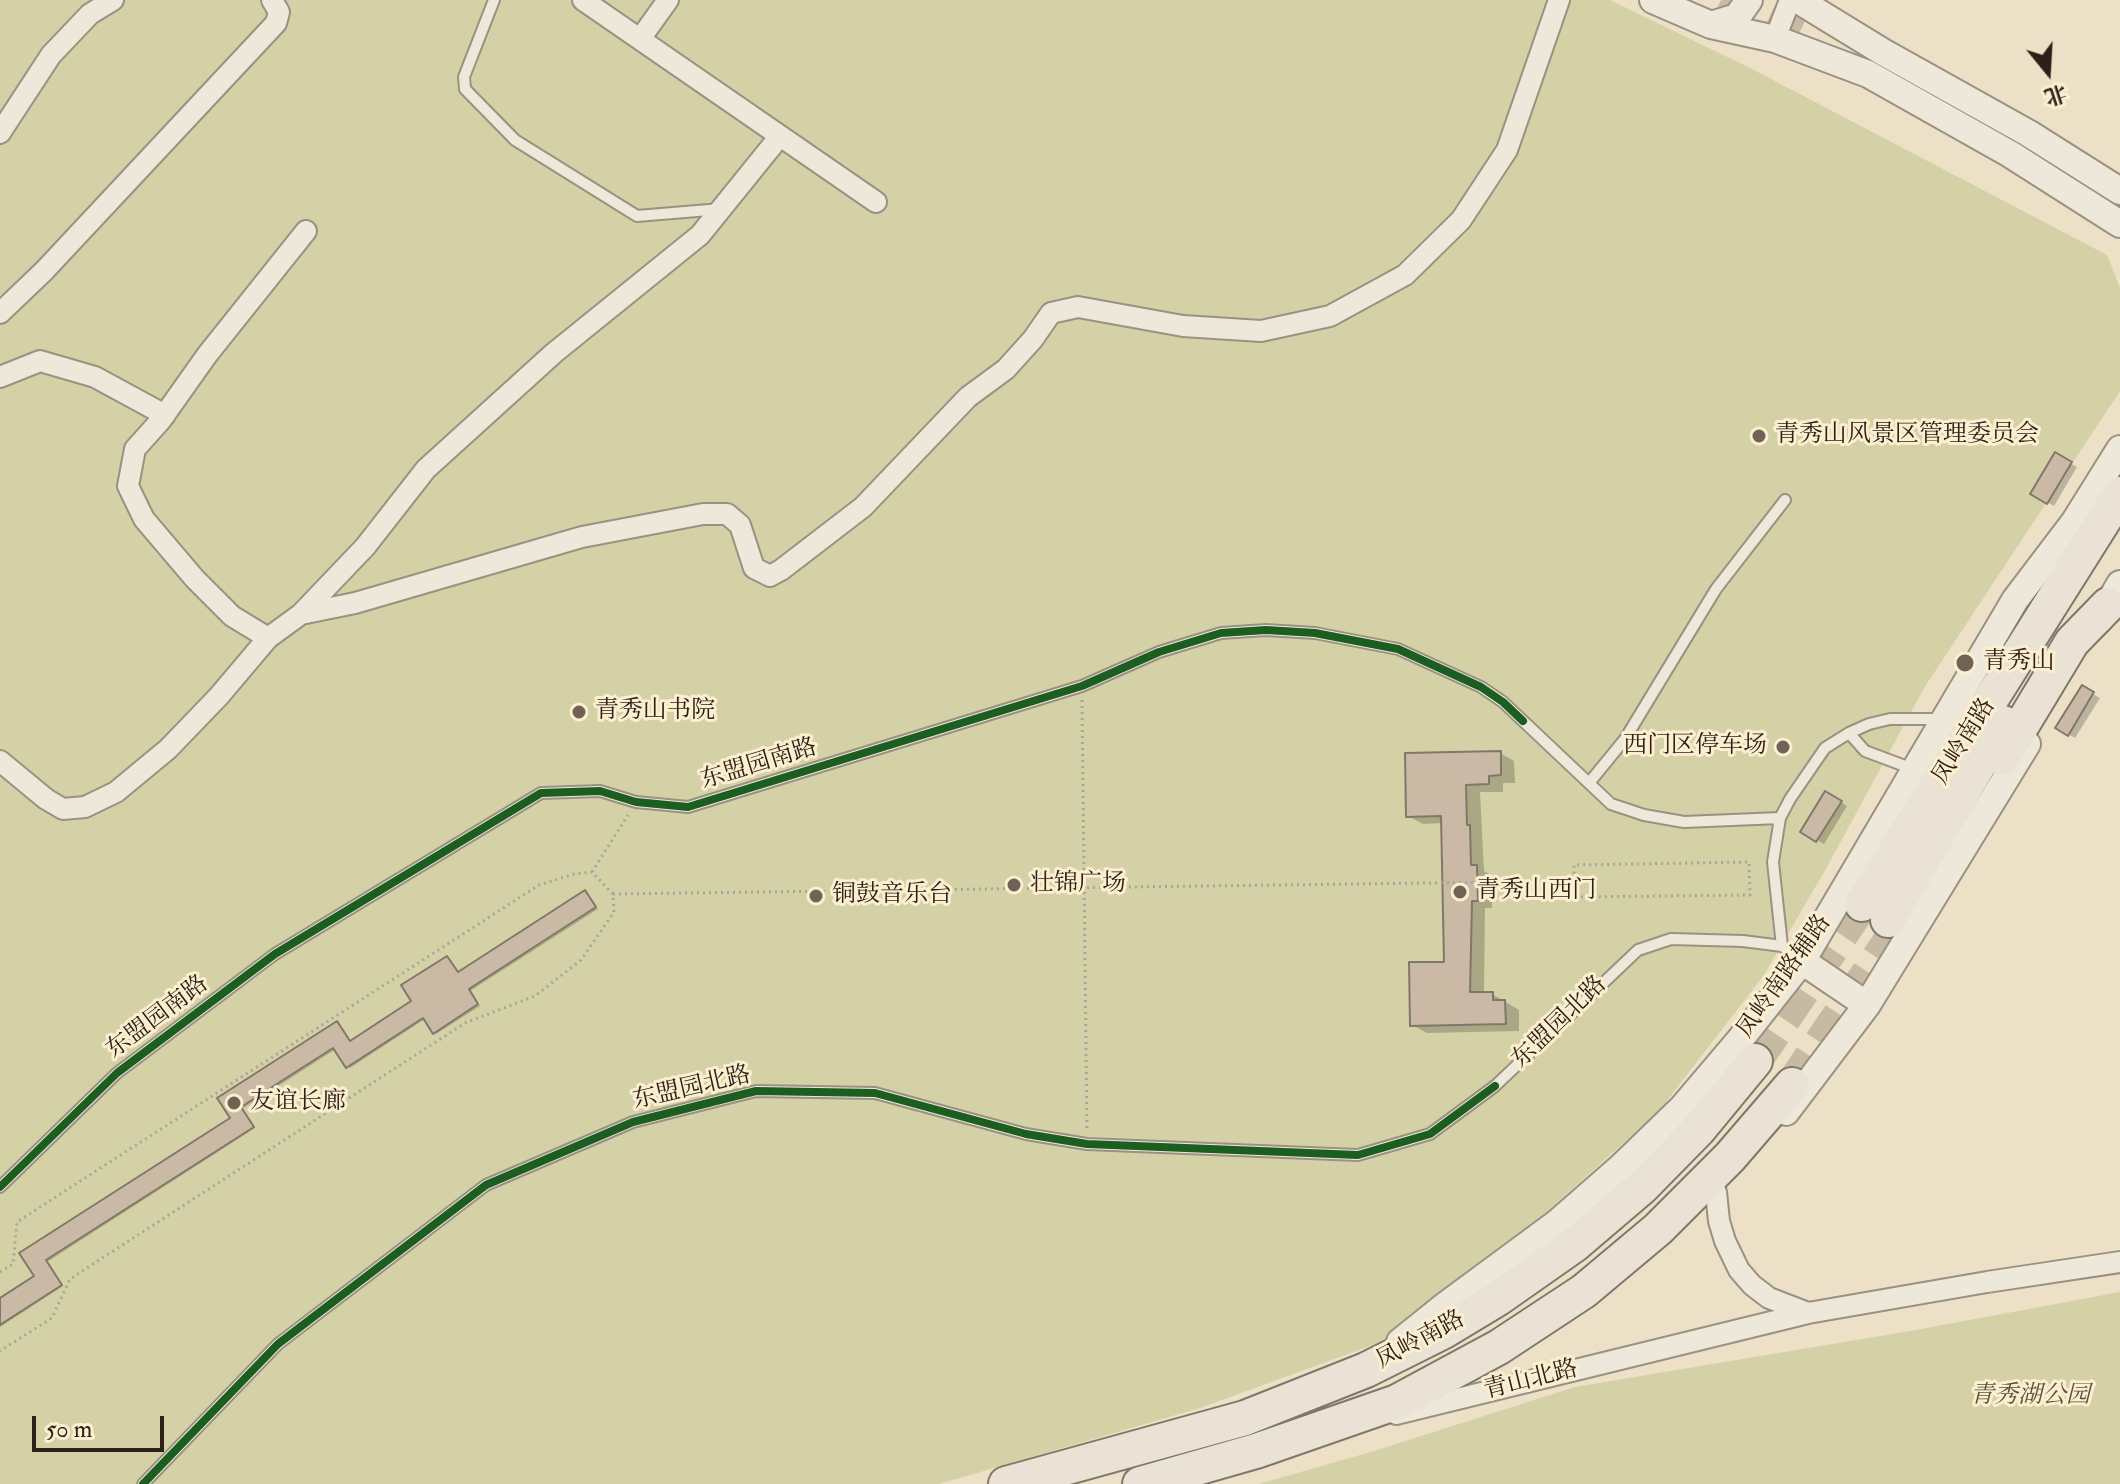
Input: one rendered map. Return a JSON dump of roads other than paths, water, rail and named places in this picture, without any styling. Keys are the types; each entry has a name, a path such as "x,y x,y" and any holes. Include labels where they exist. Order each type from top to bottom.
{"main road":[{"path":"2094,589 2120,494"},
{"path":"1899,846 1931,771 2063,553 2075,521"},
{"path":"2094,589 2120,527"},
{"name":"凤岭南路","path":"2094,589 1883,917 1899,846 2094,589"},
{"name":"凤岭南路","path":"1006,1484 1245,1418 1366,1370 1444,1331 1497,1299 1574,1245 1642,1187 1699,1129 1776,1075 1721,1148 1670,1198 1574,1280 1480,1343 1394,1389 1256,1451 1140,1484"}],"street":[{"path":"0,133 51,55 90,14 113,0"},
{"path":"0,313 55,260 276,23 279,12 272,0"},
{"path":"583,0 876,202"},
{"path":"640,39 668,0"},
{"path":"301,614 355,603 582,537 703,514 727,514 740,525 754,568 770,576 863,507 968,397 1006,369 1051,313 1078,307 1183,326 1261,331 1330,316 1405,275 1461,220 1507,150 1559,0"},
{"path":"1653,0 1711,25 1775,39 1868,74 2010,154 2112,218 2120,236"},
{"path":"1711,25 1737,17 1749,0"},
{"path":"1775,39 1790,0"},
{"path":"1798,0 1883,52 2028,133 2120,191"},
{"path":"0,761 63,809 85,807 116,792 168,749 219,696 268,638 301,614 365,547 426,469 554,353 700,235 780,136"},
{"path":"268,638 232,616 195,579 144,519 128,486 135,449 165,415 207,355 306,231"},
{"path":"0,377 40,361 95,377 165,415"},
{"name":"凤岭南路辅路","path":"1366,1370 1446,1305 1557,1223 1621,1167 1683,1107 1739,1041 1792,953 1913,769 2015,600 2075,521 2120,449"},
{"path":"1394,1414 1525,1346 1592,1301 1667,1240 1716,1192 1812,1080 1867,1005 2004,784 2094,589"},
{"path":"1792,953 1867,1005"},
{"path":"1716,1192 1722,1231 1739,1270 1769,1298 1808,1313"},
{"name":"青山北路","path":"1256,1451 1394,1414 1808,1313 2120,1262"}],"lane":[{"path":"494,0 464,77 465,89 515,140 637,216 721,209"},
{"path":"1589,783 1625,739 1716,589 1785,500"},
{"name":"东盟园南路","path":"0,1187 117,1073 275,954 541,793 600,791 636,802 688,807 1082,686 1159,652 1221,633 1266,630 1315,633 1398,649 1481,687 1503,702 1611,804 1644,815 1684,822 1780,818"},
{"path":"1792,953 1773,862 1780,818 1790,799 1825,748 1849,733 1890,719 1944,719"},
{"path":"1849,733 1865,751 1913,769"},
{"name":"东盟园北路","path":"143,1484 278,1344 486,1185 633,1122 756,1091 875,1093 1026,1134 1087,1144 1358,1155 1430,1134 1484,1094 1638,950 1671,939 1743,941 1792,953"}],"tunnel":[{"path":"1721,0 1811,42"},
{"path":"1755,1061 1862,904"},
{"path":"1792,1085 1900,926"}],"place":[{"name":"青秀山风景区管理委员会","path":"1759,436"},
{"name":"青秀山","path":"1965,663"},
{"name":"青秀山书院","path":"579,712"},
{"name":"西门区停车场","path":"1783,747"},
{"name":"壮锦广场","path":"1014,885"},
{"name":"青秀山西门","path":"1460,892"},
{"name":"铜鼓音乐台","path":"816,896"},
{"name":"友谊长廊","path":"234,1103"}],"park label":[{"name":"青秀湖公园","path":"2030,1397"}]}
